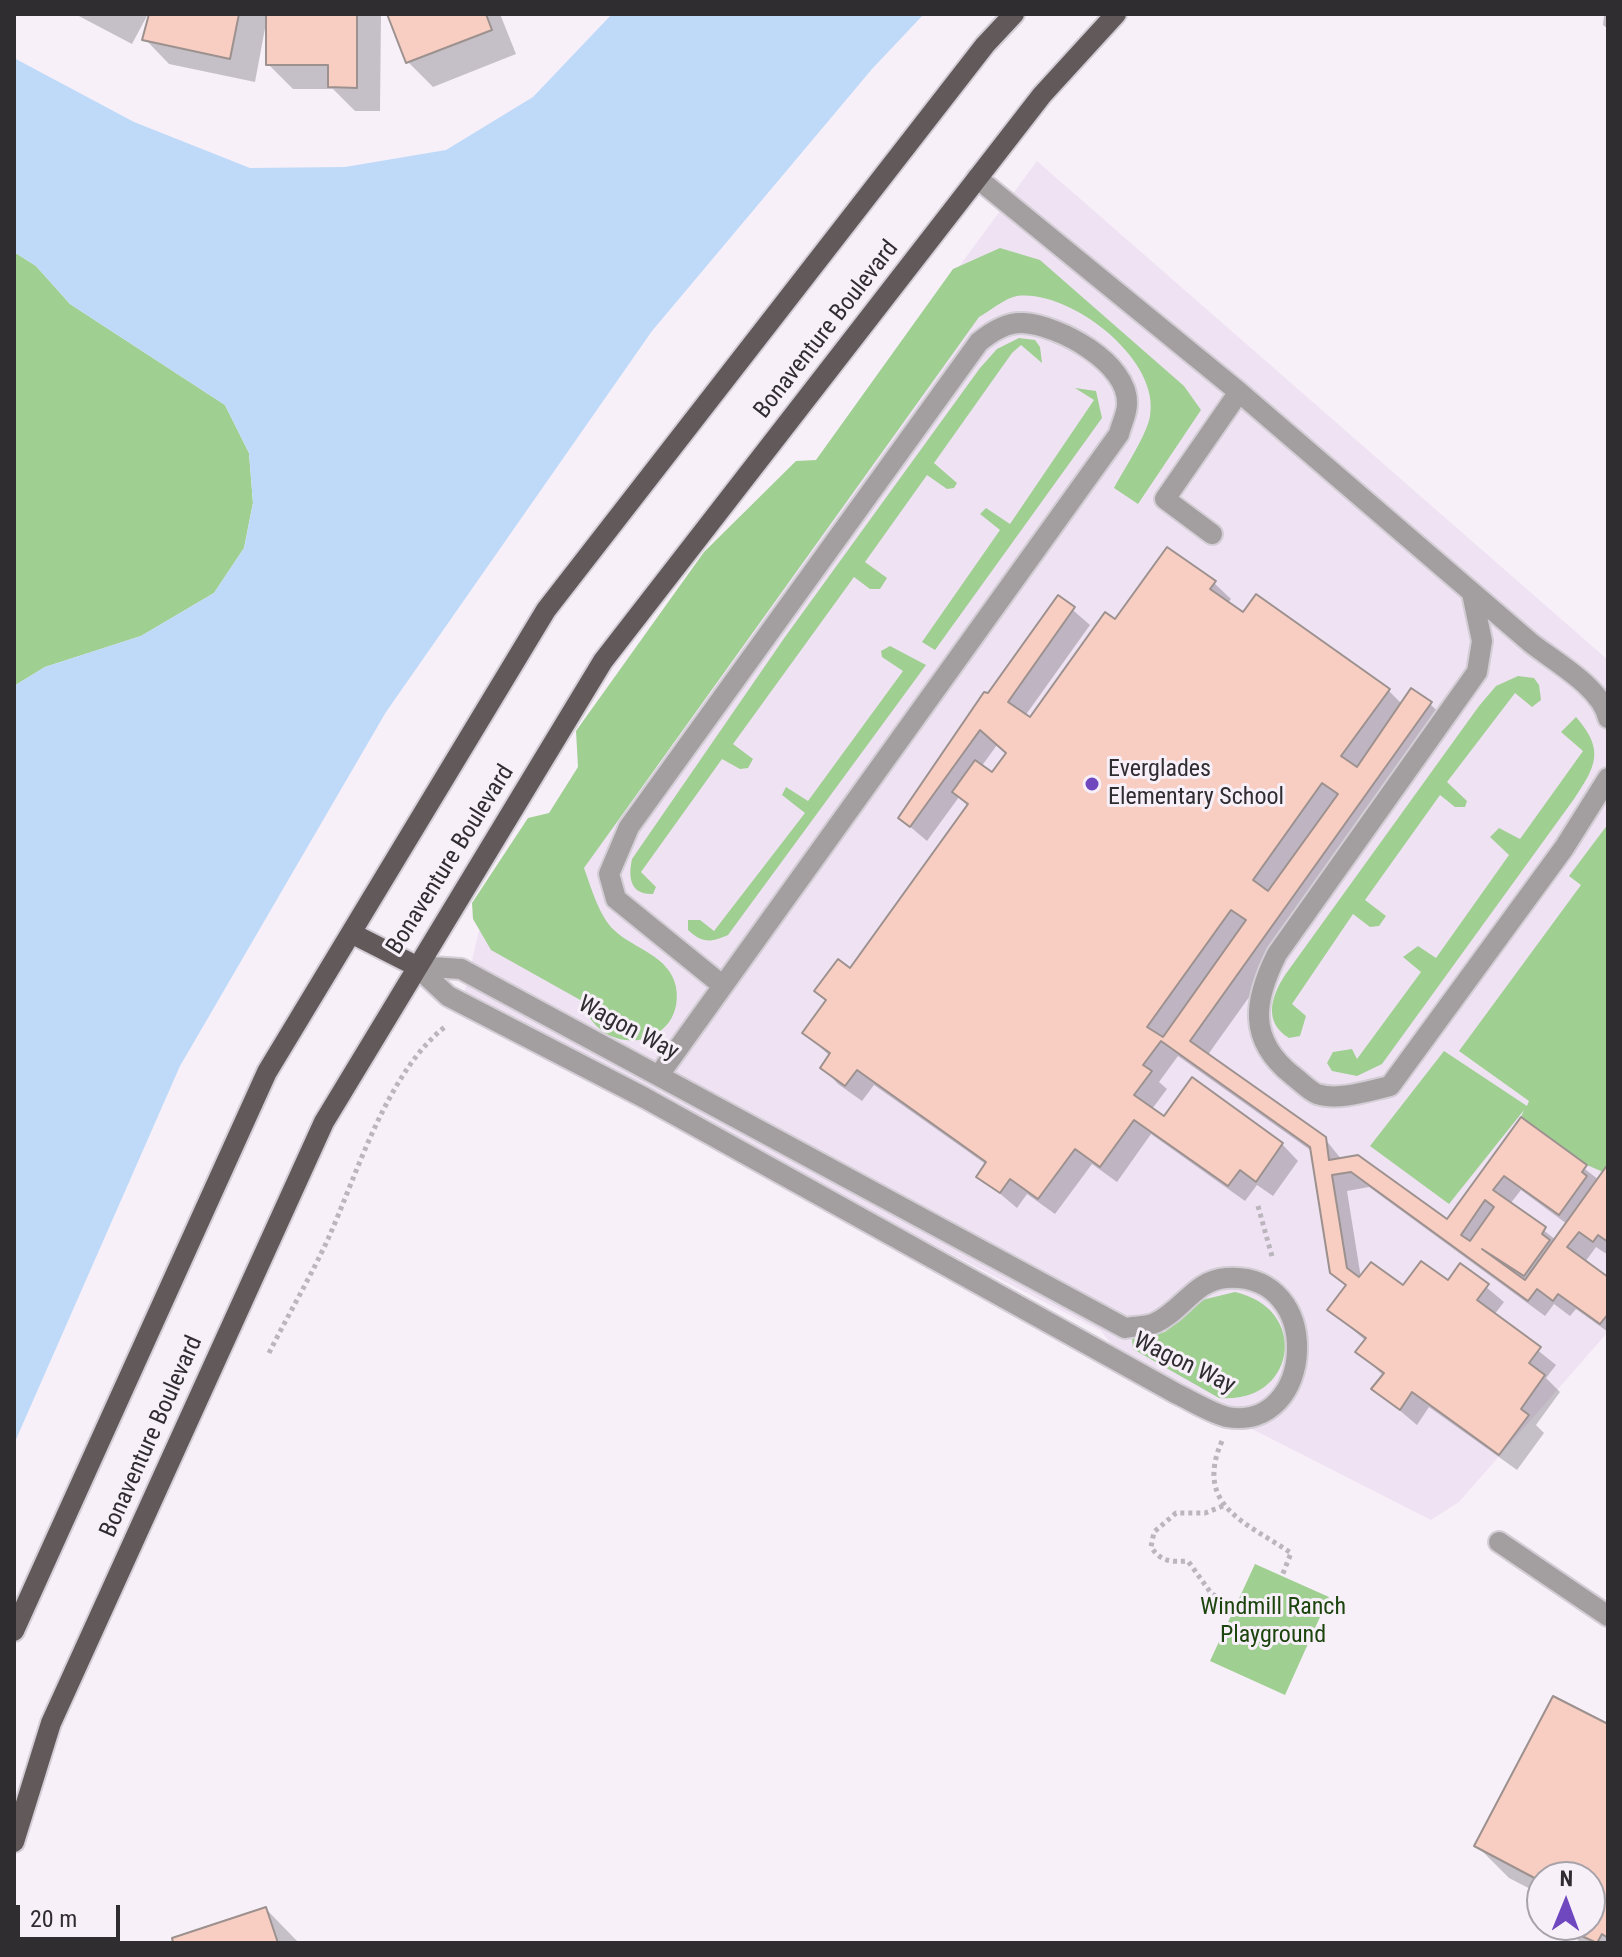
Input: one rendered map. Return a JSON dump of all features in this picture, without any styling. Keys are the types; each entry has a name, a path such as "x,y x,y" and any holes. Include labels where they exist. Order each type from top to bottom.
{"main road":[{"name":"Bonaventure Boulevard","path":"14,1631 267,1072 546,610 985,45 1014,14"},
{"name":"Bonaventure Boulevard","path":"14,1842 51,1723 324,1122 416,966 603,661 1042,95 1116,14"},
{"name":"Wagon Way","path":"351,933 416,966"}],"street":[{"path":"977,178 1239,392 1472,593 1577,679 1605,707 1608,718"},
{"path":"659,1075 1119,434 1128,404 1121,380 1096,353 1053,327 1020,322 996,329 979,342 629,827 609,874 616,899 658,937 722,985"},
{"path":"1212,534 1165,499 1239,392"},
{"path":"1472,593 1482,641 1477,672 1277,954 1260,988 1258,1026 1274,1060 1316,1094 1348,1095 1390,1086 1564,848 1608,778"},
{"name":"Wagon Way","path":"416,966 461,969 1125,1328 1153,1324 1206,1284 1226,1278 1252,1281 1273,1292 1290,1310 1298,1331 1299,1359 1289,1384 1277,1401 1255,1415 1228,1417 1177,1394 645,1098 448,996 416,966"},
{"path":"1499,1542 1608,1616"}],"path":[{"path":"269,1353 326,1243 390,1099 420,1050 450,1023"},
{"path":"1258,1206 1277,1267"},
{"path":"1235,1435 1224,1437 1214,1471 1215,1489 1223,1506 1291,1553 1282,1576"},
{"path":"1223,1506 1205,1513 1176,1513 1154,1532 1151,1547 1158,1557 1171,1562 1188,1561 1211,1593 1234,1609"}],"shaded area":[{"name":"Everglades Elementary School","path":"1037,161 1608,660 1608,1332 1459,1502 1431,1520 1128,1366 1101,1331 462,1003 484,909"}],"green space":[{"path":"1000,248 1040,260 1184,386 1201,410 1138,504 1114,488 1140,442 1150,416 1150,394 1141,372 1126,351 1085,316 1038,297 1012,297 979,317 584,868 596,901 609,924 622,937 659,960 667,968 676,987 676,1007 668,1023 656,1034 640,1040 623,1040 606,1033 592,1021 582,1001 491,950 473,919 472,903 528,818 549,813 578,767 576,731 704,552 796,461 816,460 953,269"},
{"path":"14,252 36,266 70,304 225,405 249,453 253,503 244,548 214,593 141,636 45,667 14,686"},
{"path":"1019,338 1035,340 1040,347 1042,363 1021,345 1012,353 934,463 957,483 954,488 947,489 927,475 865,562 887,578 880,589 870,589 854,577 733,744 753,759 748,768 740,769 722,759 641,872 656,887 653,894 639,891 632,884 632,859 785,637 980,368 997,349"},
{"path":"1075,388 1096,391 1102,418 935,650 922,642 1000,530 980,514 986,508 1010,524 1094,400"},
{"path":"890,646 926,665 728,935 711,940 698,937 688,930 688,920 700,920 714,931 805,813 782,795 786,787 808,801 903,671 882,657 881,651"},
{"path":"1518,676 1534,678 1539,685 1541,700 1532,707 1515,693 1447,782 1467,801 1465,807 1455,807 1440,795 1365,900 1386,916 1379,926 1370,927 1353,914 1292,1004 1306,1016 1300,1036 1289,1038 1275,1024 1272,1009 1285,975 1479,706 1496,686"},
{"path":"1576,717 1591,739 1594,758 1588,777 1574,799 1382,1064 1357,1076 1332,1071 1327,1063 1333,1052 1352,1049 1357,1059 1421,972 1403,957 1418,946 1436,958 1509,855 1490,837 1499,828 1520,839 1583,751 1561,732"},
{"path":"1608,824 1608,1164 1603,1172 1587,1165 1521,1117 1524,1110 1449,1204 1370,1146 1444,1051 1527,1106 1529,1101 1459,1051 1581,885 1569,876"},
{"path":"1235,1292 1259,1302 1275,1317 1284,1335 1284,1354 1278,1372 1265,1387 1245,1396 1219,1398 1133,1349 1132,1339 1165,1332 1202,1300"},
{"name":"Windmill Ranch Playground","path":"1255,1564 1329,1597 1285,1695 1210,1661"}],"water":[{"path":"612,14 924,14 872,69 652,331 386,712 180,1066 14,1444 14,686 45,667 141,636 214,593 244,548 253,503 249,453 225,405 70,304 36,266 14,252 14,58 134,122 250,168 345,167 446,150 533,97"}],"building":[{"path":"149,14 239,14 230,59 142,40"},
{"path":"266,14 357,14 357,88 328,87 328,65 266,65"},
{"path":"387,14 486,14 492,30 406,63"},
{"path":"1167,547 1216,581 1210,589 1243,612 1256,594 1390,689 1341,756 1357,767 1411,688 1432,702 1190,1041 1326,1137 1329,1160 1358,1155 1447,1219 1521,1117 1587,1165 1582,1172 1587,1176 1559,1215 1504,1176 1493,1190 1546,1227 1542,1234 1550,1240 1524,1276 1482,1249 1525,1280 1608,1164 1608,1242 1598,1235 1593,1242 1579,1232 1567,1247 1608,1277 1608,1314 1600,1324 1558,1294 1553,1301 1537,1289 1528,1301 1351,1172 1332,1175 1347,1268 1359,1277 1371,1262 1403,1285 1421,1261 1448,1280 1460,1263 1489,1284 1477,1300 1541,1347 1529,1363 1545,1375 1521,1409 1529,1415 1499,1455 1412,1392 1400,1410 1371,1389 1384,1373 1355,1352 1366,1338 1327,1310 1346,1285 1330,1273 1310,1147 1161,1041 1143,1065 1152,1071 1134,1095 1164,1116 1192,1077 1283,1143 1256,1182 1240,1170 1228,1186 1134,1120 1100,1167 1075,1149 1038,1199 1010,1179 1000,1193 976,1177 986,1162 857,1070 845,1086 820,1068 830,1053 802,1033 826,1000 814,991 838,959 850,968 968,804 952,792 975,760 992,772 1006,753 980,730 910,827 898,818 984,692 988,693 1058,595 1075,607 1008,702 1030,717 1105,612 1115,619","holes":["1322,783 1338,794 1268,891 1253,880","1231,910 1246,920 1163,1037 1147,1027","1485,1200 1494,1207 1470,1241 1461,1235"]},
{"path":"1553,1696 1608,1724 1608,1938 1606,1861 1526,1861 1526,1874 1474,1846"},
{"path":"266,1907 278,1943 173,1943 172,1938"}],"place":[{"name":"Everglades Elementary School","path":"1092,784"}]}
